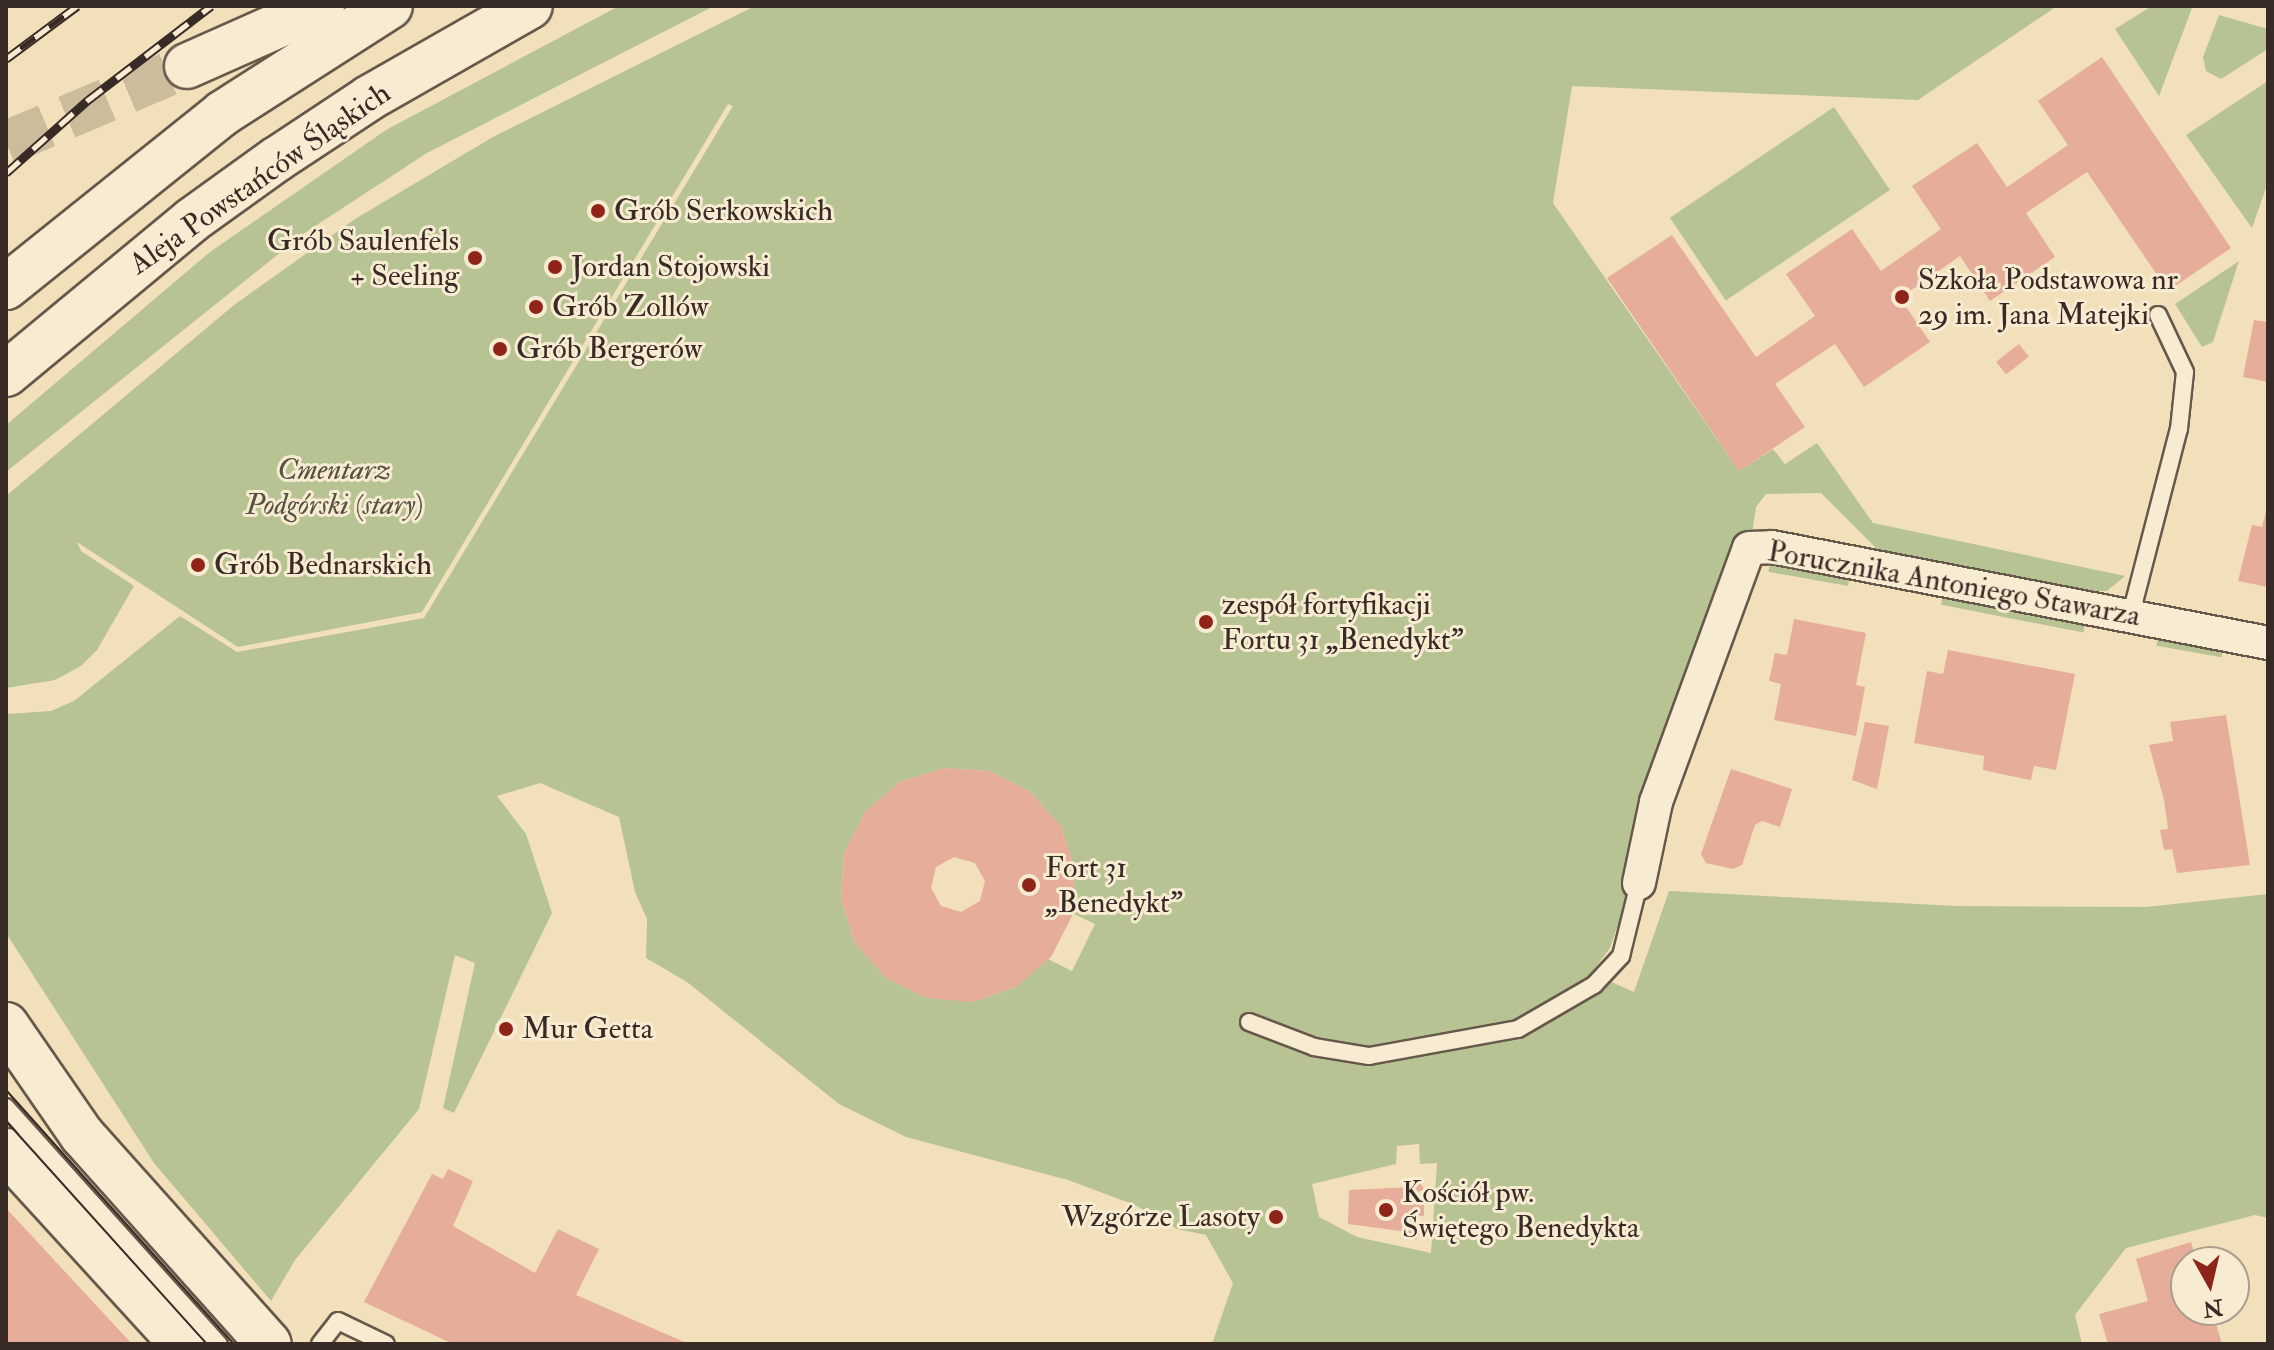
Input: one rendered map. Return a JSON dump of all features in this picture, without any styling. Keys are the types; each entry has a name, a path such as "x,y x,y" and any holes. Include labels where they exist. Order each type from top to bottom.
{"main road":[{"path":"187,66 322,6"},
{"path":"6,287 223,113 390,6"},
{"name":"Aleja Powstańców Śląskich","path":"6,374 192,220 277,159 369,98 530,6"},
{"path":"6,1025 82,1135 269,1344"},
{"path":"6,1151 182,1344"}],"street":[{"name":"Porucznika Antoniego Stawarza","path":"1639,883 1656,802 1749,548 1772,547 2131,614 2268,643"}],"lane":[{"path":"2131,614 2179,429 2185,372 2158,315"},
{"path":"1249,1022 1314,1047 1369,1056 1518,1029 1594,985 1621,956 1639,883"},
{"path":"6,1107 219,1344"},
{"path":"320,1344 338,1321 386,1344"}],"green space":[{"path":"619,6 714,6 427,153 306,232 6,472 6,425 210,252 386,130"},
{"name":"Cmentarz Podgórski (stary)","path":"755,6 2057,6 1918,100 1572,86 1553,203 1739,471 1773,449 1785,464 1817,443 1873,523 2125,576 2107,591 2086,591 1878,550 1821,493 1766,494 1756,507 1751,541 1610,948 1591,973 1634,992 1669,891 1957,906 2146,907 2268,894 2268,1218 2255,1215 2126,1248 2075,1315 2082,1344 1212,1344 1233,1283 1206,1235 1177,1229 1135,1205 1068,1180 906,1137 839,1104 687,982 646,958 647,919 635,892 619,817 540,783 497,796 526,834 552,913 454,1113 443,1108 475,963 455,955 419,1109 295,1260 271,1301 154,1163 6,933 6,714 51,711 74,701 180,616 237,652 424,618 733,106 728,104 422,612 238,647 77,542 81,551 134,586 97,650 81,666 55,680 6,688 6,496 234,305 355,219 493,137","holes":["944,768 989,771 1030,792 1061,826 1075,870 1072,913 1095,924 1072,971 1048,959 1016,987 972,1002 855,943 841,899 844,853 865,812 900,782","1419,1144 1420,1164 1437,1163 1431,1253 1357,1237 1319,1217 1312,1184 1396,1164 1397,1146"]},
{"path":"2152,6 2192,8 2159,96 2115,29"},
{"path":"2219,15 2268,29 2268,49 2221,79 2206,71 2203,57"},
{"path":"2268,81 2268,182 2252,228 2186,135"},
{"path":"1834,107 1890,190 1726,301 1670,218"},
{"path":"2239,261 2213,342 2202,347 2175,304"},
{"path":"1770,563 1850,577 1848,586 1768,572"},
{"path":"1943,595 2085,623 2083,632 1941,605"},
{"path":"2158,637 2223,648 2221,657 2156,646"}],"building":[{"path":"2102,57 2231,248 2168,291 2087,172 2026,213 2055,257 1990,301 1960,256 1900,298 1930,342 1864,387 1835,344 1775,384 1805,427 1739,471 1607,278 1672,235 1756,357 1815,316 1786,274 1852,229 1881,271 1941,229 1912,186 1977,143 2007,187 2068,145 2038,101"},
{"path":"2254,320 2268,322 2268,382 2243,377"},
{"path":"2019,344 2029,357 2006,374 1996,362"},
{"path":"2267,507 2268,587 2238,581 2252,525 2262,527"},
{"path":"1794,619 1866,633 1856,685 1865,687 1856,736 1774,720 1781,684 1769,681 1775,653 1787,655"},
{"path":"1948,650 2075,674 2056,770 2034,766 2031,780 2025,779 1983,770 1984,756 1914,743 1927,671 1943,674"},
{"path":"2226,715 2250,865 2177,873 2172,849 2164,850 2160,830 2168,829 2164,800 2149,745 2173,741 2170,722"},
{"path":"1865,722 1889,726 1877,789 1852,780"},
{"name":"Fort 31 „Benedykt”","path":"944,768 989,771 1030,792 1061,826 1075,870 1072,916 1051,957 1016,987 972,1002 927,998 886,978 855,943 841,899 844,853 865,812 900,782","holes":["954,857 975,863 985,881 980,901 961,912 941,906 931,888 936,867"]},
{"path":"1731,769 1792,789 1780,827 1762,821 1755,825 1742,865 1733,869 1706,863 1701,854"},
{"path":"448,1169 473,1181 453,1226 535,1273 558,1229 599,1249 576,1295 689,1344 453,1344 364,1302 432,1174 443,1179"},
{"name":"Kościół pw. Świętego Benedykta","path":"1417,1179 1425,1190 1417,1192 1416,1202 1424,1203 1424,1216 1415,1216 1414,1225 1423,1230 1416,1240 1408,1232 1348,1224 1349,1190 1411,1187"},
{"path":"6,1208 132,1344 6,1344"},
{"path":"2170,1248 2170,1326 2217,1326 2222,1344 2108,1344 2099,1314 2148,1301 2136,1259"}],"tunnel":[{"path":"6,143 187,66"}],"tram line":[{"path":"6,1090 234,1344"},
{"path":"6,1121 207,1344"}],"railway":[{"path":"6,59 77,6"},
{"path":"6,173 88,100 211,6"}],"place":[{"name":"Grób Serkowskich","path":"598,211"},
{"name":"Grób Saulenfels + Seeling","path":"475,258"},
{"name":"Jordan Stojowski","path":"555,267"},
{"name":"Szkoła Podstawowa nr 29 im. Jana Matejki","path":"1902,297"},
{"name":"Grób Zollów","path":"536,307"},
{"name":"Grób Bergerów","path":"500,349"},
{"name":"Grób Bednarskich","path":"198,565"},
{"name":"zespół fortyfikacji Fortu 31 „Benedykt”","path":"1206,622"},
{"name":"Fort 31 „Benedykt”","path":"1029,885"},
{"name":"Mur Getta","path":"506,1029"},
{"name":"Kościół pw. Świętego Benedykta","path":"1386,1210"},
{"name":"Wzgórze Lasoty","path":"1276,1217"}]}
